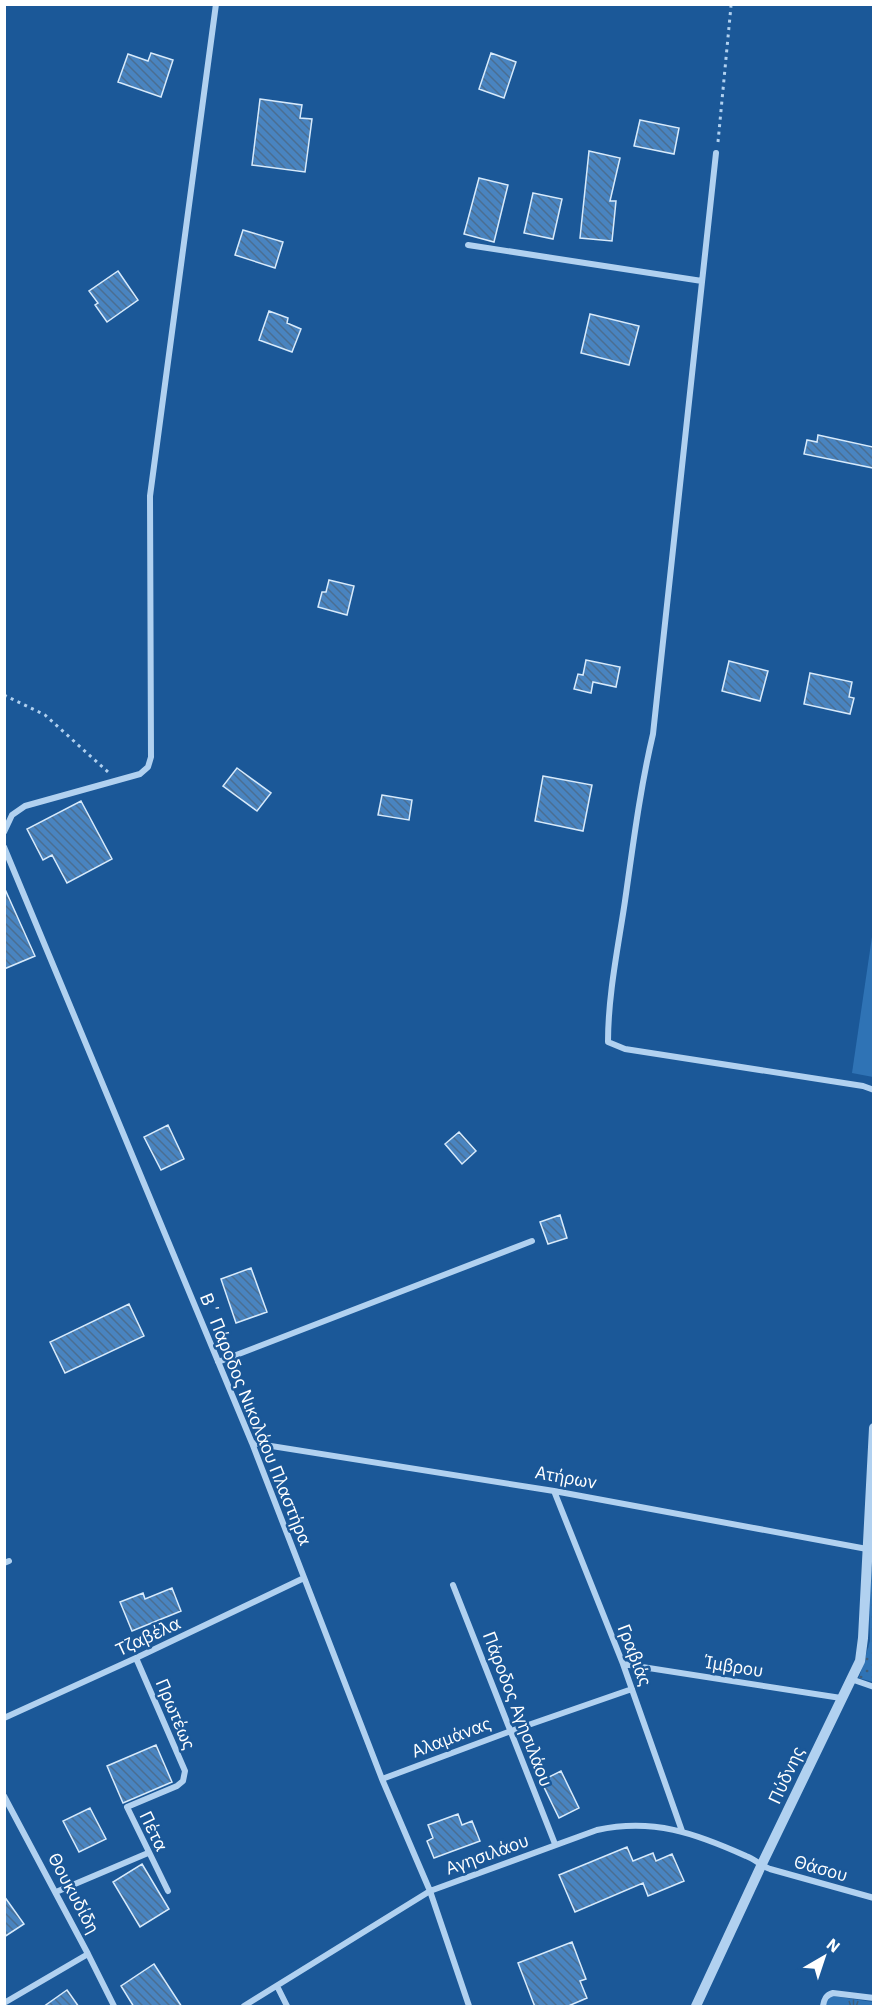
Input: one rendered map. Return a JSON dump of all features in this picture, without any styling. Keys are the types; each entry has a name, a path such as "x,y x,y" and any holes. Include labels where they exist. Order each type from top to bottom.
{"street":[{"path":"4,832 12,816 25,806 140,774 148,767 151,757 150,496 216,4"},
{"path":"716,153 653,734 645,767 610,1003 608,1042 625,1049 808,1076 863,1086 873,1090"},
{"path":"468,245 702,281"},
{"name":"Β΄ Πάροδος Νικολάου Πλαστήρα","path":"4,847 252,1443 382,1779 430,1891 469,2007"},
{"path":"218,1362 532,1241"},
{"name":"Πύδνης","path":"696,2007 860,1661 870,1549 873,1428"},
{"name":"Ατήρων","path":"252,1443 554,1491 870,1549"},
{"name":"Γραβιάς","path":"554,1491 623,1664 682,1831"},
{"name":"Τζαβέλα","path":"4,1718 304,1578"},
{"name":"Πάροδος Αγησιλάου","path":"453,1585 555,1844"},
{"name":"Πρωτέως","path":"136,1658 184,1772 183,1781"},
{"name":"Ίμβρου","path":"623,1664 841,1698"},
{"path":"850,1679 873,1687"},
{"name":"Αλαμάνας","path":"382,1779 632,1689"},
{"name":"Πέτα","path":"168,1891 127,1807 177,1786 183,1781"},
{"name":"Θουκυδίδη","path":"4,1796 114,2007"},
{"name":"Αγησιλάου","path":"244,2007 430,1891 597,1830 618,1825 641,1824 682,1831 749,1857 761,1866"},
{"path":"56,1892 148,1853"},
{"name":"Θάσου","path":"761,1866 873,1898"},
{"path":"4,2003 88,1954"},
{"path":"277,1986 287,2007"},
{"path":"823,2007 824,1999 833,1993 873,1998"}],"path":[{"path":"716,153 731,6"},
{"path":"4,695 45,715 117,781"}],"green space":[{"path":"873,930 874,1077 852,1073"},
{"path":"873,1564 873,1682 859,1678 870,1641 869,1577"},
{"path":"826,1995 873,2002 873,2006 824,2006"}],"building":[{"path":"151,53 173,60 161,97 118,82 128,54 148,61"},
{"path":"491,53 516,62 504,98 479,89"},
{"path":"260,99 302,105 300,118 312,119 305,172 252,165"},
{"path":"640,120 679,128 674,154 634,146"},
{"path":"589,151 620,158 610,201 616,201 612,241 580,238"},
{"path":"479,178 508,185 494,242 464,234"},
{"path":"533,193 562,199 553,239 524,233"},
{"path":"243,230 283,242 275,268 235,255"},
{"path":"118,271 138,300 107,322 95,305 98,303 89,291"},
{"path":"269,311 288,318 287,323 301,329 292,352 259,340"},
{"path":"590,314 639,326 629,365 581,353"},
{"path":"818,435 873,447 873,468 804,454 807,440 817,442"},
{"path":"329,580 354,586 347,615 318,607 322,592 326,592"},
{"path":"586,660 620,667 616,687 593,682 591,693 574,689 578,674 583,675"},
{"path":"729,661 768,671 760,701 722,691"},
{"path":"810,673 852,682 849,697 854,698 850,714 804,704"},
{"path":"237,768 271,793 257,811 223,786"},
{"path":"543,776 592,785 583,831 535,821"},
{"path":"382,795 412,800 409,820 378,815"},
{"path":"81,801 112,859 67,883 52,855 43,860 27,829"},
{"path":"4,887 35,956 4,969"},
{"path":"168,1125 184,1159 161,1170 144,1137"},
{"path":"459,1132 476,1151 462,1164 445,1144"},
{"path":"560,1215 567,1238 548,1244 540,1222"},
{"path":"251,1268 267,1312 236,1323 221,1279"},
{"path":"129,1304 144,1336 65,1373 50,1342"},
{"path":"172,1588 181,1611 132,1631 120,1602 143,1593 145,1599"},
{"path":"156,1745 172,1782 123,1803 107,1766"},
{"path":"561,1771 579,1808 559,1818 541,1781"},
{"path":"90,1808 106,1839 79,1852 63,1821"},
{"path":"458,1814 462,1825 472,1821 480,1841 434,1858 427,1841 433,1838 428,1825"},
{"path":"627,1847 633,1861 653,1853 656,1861 672,1854 684,1881 648,1896 643,1883 575,1912 559,1875"},
{"path":"142,1864 169,1909 140,1927 113,1882"},
{"path":"4,1896 24,1924 4,1937"},
{"path":"572,1942 586,1979 580,1981 587,1998 566,2007 535,2007 518,1963"},
{"path":"154,1964 182,2007 134,2007 121,1986"},
{"path":"67,1990 79,2007 43,2007"}]}
